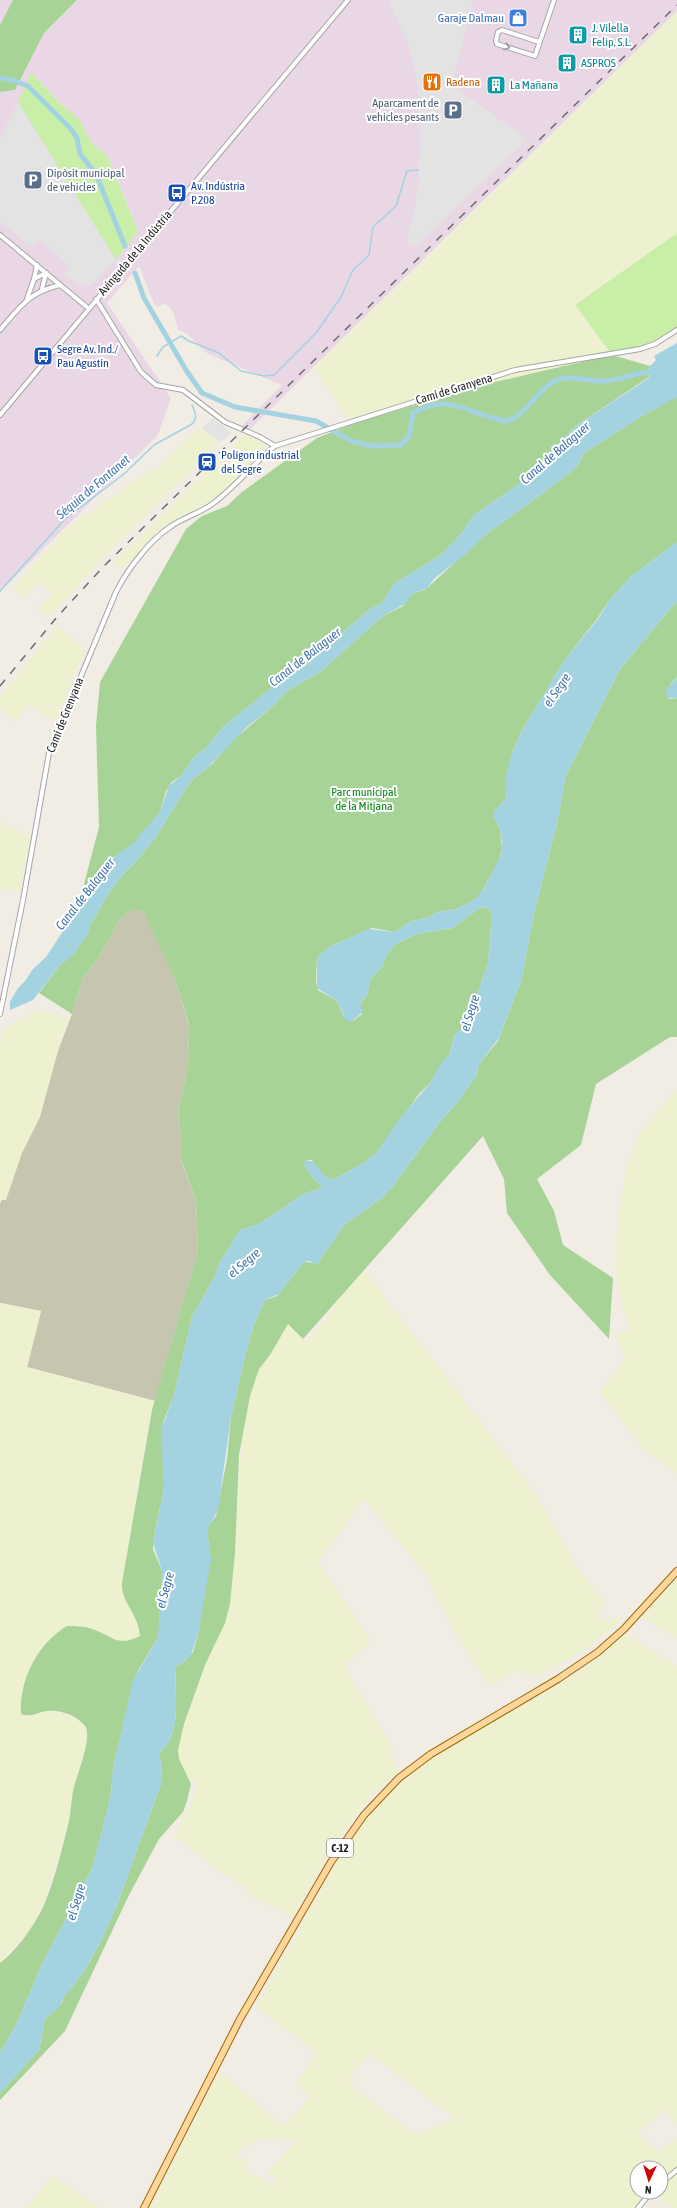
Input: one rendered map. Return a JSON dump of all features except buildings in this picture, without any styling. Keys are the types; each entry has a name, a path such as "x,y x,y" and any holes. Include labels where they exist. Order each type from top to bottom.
{"main road":[{"name":"C-12","path":"144,2208 240,2018 332,1862 354,1828 373,1804 400,1778 431,1754 558,1679 598,1652 637,1616 677,1572"}],"street":[{"name":"Avinguda de la Indústria","path":"0,415 88,308 348,0"},
{"path":"539,42 502,30 498,32 496,41 497,44 535,56 554,0"},
{"path":"0,235 88,308"},
{"path":"26,299 34,279 37,265"},
{"path":"34,279 46,273"},
{"path":"42,289 46,273"},
{"path":"0,330 26,299 42,289 60,285"},
{"path":"96,299 141,372 148,380 161,386 183,390 225,422 260,437 275,446"},
{"name":"Camí de Granyena","path":"242,476 275,446 515,370 640,349 656,344 677,330"},
{"name":"Camí de Grenyana","path":"0,1014 23,900 49,754 108,609 128,570 160,536 170,527 215,502 242,476"},
{"path":"669,2176 677,2170"},
{"path":"638,2208 644,2200"}],"shaded area":[{"path":"0,0 13,0 0,25"},
{"path":"77,0 677,0 677,11 248,431 240,428 282,385 208,354 188,335 178,329 174,314 166,303 157,307 154,304 139,266 107,303 171,398 158,435 0,592 0,92 15,90 44,33","holes":["31,72 59,102 77,118 93,145 107,155 138,230"]},
{"name":"Aparcament de vehicles pesants","path":"388,0 473,0 452,85 527,139 417,246 408,244 406,240 413,218 420,177 418,177 421,135 417,83 410,48"},
{"path":"677,11 677,233 575,305 612,355 482,385 352,424 314,368"},
{"name":"Dipòsit municipal de vehicles","path":"18,102 116,260 90,286 77,284 64,274 69,266 39,240 29,246 0,221 0,139"},
{"path":"213,418 232,433 220,442 201,428"},
{"path":"201,428 220,442 114,546 48,618 38,609 53,593 40,581 24,597 13,588 66,529 146,472 154,471 189,436"},
{"path":"245,434 264,442 266,447 264,453 215,499 168,524 121,570 113,563"},
{"path":"57,625 85,650 55,722 29,704 16,721 0,708 0,697"},
{"path":"0,822 30,837 20,891 0,888"},
{"path":"133,909 144,912 150,922 175,980 189,1025 188,1066 178,1113 181,1139 181,1161 196,1200 198,1251 155,1401 27,1367 41,1311 0,1303 0,1204 72,1014 83,978 99,957 121,918"},
{"path":"36,1010 67,1018 40,1117 22,1153 6,1200 0,1200 0,1044 5,1028"},
{"path":"677,1089 677,1473 642,1448 600,1392 626,1357 615,1337 629,1330 616,1281 616,1239 626,1167 638,1136"},
{"path":"357,1261 537,1496 567,1549 572,1561 606,1606 598,1612 599,1620 617,1618 620,1622 582,1652 537,1675 513,1671 490,1686 459,1640 425,1574 364,1499 318,1562 371,1641 344,1666 395,1752 390,1756 399,1771 377,1790 358,1812 331,1850 292,1917 248,1895 249,1890 211,1865 175,1836 199,1786 172,1763 216,1631 232,1543 247,1397 253,1374 289,1324 306,1343 335,1308 340,1284"},
{"path":"0,1303 41,1311 27,1367 155,1401 148,1428 136,1495 126,1601 137,1619 140,1637 130,1641 111,1640 86,1627 67,1626 45,1643 36,1657 28,1676 21,1706 29,1717 47,1711 56,1711 80,1720 86,1728 86,1746 73,1792 69,1820 44,1905 29,1931 0,1963"},
{"path":"677,1578 677,1638 642,1617"},
{"path":"625,1634 677,1666 677,2123 664,2110 638,2133 659,2153 677,2137 677,2208 672,2208 662,2200 669,2200 669,2160 629,2160 629,2200 643,2200 636,2208 150,2208 219,2071 284,2127 310,2097 295,2084 317,2054 256,2006 346,1846 363,1822 385,1797 422,1765 457,1742 575,1675 609,1649","holes":["369,2053 455,2118 416,2135 391,2117 348,2081","262,2137 270,2140 286,2137 296,2142 267,2173 278,2181 273,2186 248,2172 247,2163 235,2154"]},
{"path":"53,2176 100,2208 26,2208"}],"green space":[{"path":"13,0 77,0 44,33 15,90 0,92 0,25"},
{"path":"31,72 59,102 79,119 93,145 107,155 138,231 116,260 18,102"},
{"path":"677,233 677,328 646,345 612,355 575,305"},
{"path":"612,355 650,366 648,374 649,377 577,425 566,436 538,471 474,515 458,538 439,556 394,584 382,603 366,612 303,668 286,676 223,727 206,748 194,757 182,775 172,782 166,791 160,811 151,823 148,830 139,840 114,857 104,871 96,892 84,884 99,827 96,726 100,682 186,529 202,516 227,506 242,492 317,438 352,424 482,385"},
{"name":"Parc municipal de la Mitjana","path":"677,397 677,542 633,575 610,599 597,619 566,658 521,732 512,753 507,773 505,800 494,811 494,817 500,829 502,849 499,860 481,893 475,899 457,909 437,912 430,917 410,922 395,932 372,928 331,946 317,957 316,982 318,990 337,1001 343,1015 353,1021 362,1014 360,1004 367,995 371,978 382,967 387,954 396,944 416,934 452,928 481,907 489,909 492,913 488,963 467,1024 455,1035 449,1055 431,1082 419,1094 377,1152 368,1160 334,1180 324,1176 312,1160 306,1160 304,1165 315,1181 322,1185 321,1188 304,1194 259,1224 240,1230 220,1262 215,1276 192,1317 174,1395 163,1422 164,1488 153,1549 162,1571 158,1637 138,1671 132,1687 113,1768 111,1793 92,1869 42,1964 17,2023 0,2053 0,1963 25,1937 48,1896 69,1821 73,1791 86,1748 87,1739 87,1732 82,1722 63,1712 52,1711 31,1715 21,1714 23,1688 32,1664 39,1652 47,1642 67,1626 89,1628 120,1641 125,1641 140,1636 136,1620 124,1596 122,1583 152,1410 198,1251 196,1200 181,1160 181,1139 178,1113 188,1066 189,1024 175,980 144,912 133,909 121,918 99,957 83,978 72,1014 39,993 60,965 71,956 88,933 90,925 109,893 125,872 133,865 156,837 190,782 213,763 230,743 275,704 287,691 320,672 383,616 403,606 413,593 424,590 428,587 484,536 566,476 577,466 584,453"},
{"path":"677,601 677,677 671,683 669,699 677,698 677,1037 670,1037 596,1084 581,1145 537,1179 554,1211 563,1245 613,1278 609,1339 550,1275 507,1213 504,1179 483,1136 303,1339 288,1324 270,1355 259,1369 250,1396 239,1455 235,1553 230,1604 225,1623 205,1665 184,1724 178,1750 179,1759 191,1784 183,1812 159,1839 128,1897 65,2031 0,2100 0,2093 39,2050 45,2019 62,2003 64,1997 85,1970 101,1941 117,1905 161,1784 162,1766 159,1755 170,1740 175,1723 176,1667 185,1661 193,1652 198,1635 210,1553 207,1530 216,1516 227,1459 231,1417 254,1324 265,1300 277,1296 304,1262 318,1263 344,1225 382,1198 393,1186 440,1122 460,1099 477,1075 479,1064 498,1041 521,981 534,914 557,823 566,775 620,669"}],"water":[{"path":"677,343 677,397 642,416 584,453 577,466 566,476 484,536 466,554 435,578 426,589 413,593 405,604 383,616 320,672 287,691 275,704 246,728 208,767 190,782 156,837 133,865 125,872 109,893 90,925 88,933 74,954 60,965 33,1000 10,1010 10,1002 18,988 33,969 46,957 81,904 96,892 107,866 116,855 139,840 148,830 151,823 160,811 169,786 182,775 194,757 206,748 223,727 286,676 303,668 366,612 382,603 394,584 439,556 458,538 474,515 538,471 566,436 577,425 649,378 650,366 656,360 654,356"},
{"name":"el Segre","path":"677,542 677,601 620,669 566,775 557,823 534,914 521,981 499,1038 479,1064 477,1075 460,1099 440,1122 393,1186 382,1198 344,1225 316,1265 310,1261 304,1262 279,1294 265,1300 254,1324 231,1417 218,1510 207,1530 211,1559 198,1635 190,1657 176,1667 175,1723 170,1740 159,1755 162,1766 161,1784 117,1905 101,1941 85,1970 64,1997 60,2006 45,2019 39,2050 0,2093 0,2053 17,2023 42,1964 92,1869 111,1793 113,1768 133,1681 158,1637 162,1571 153,1543 164,1488 161,1429 174,1395 192,1317 215,1276 220,1262 240,1230 259,1224 304,1194 321,1188 322,1185 315,1181 304,1165 306,1160 314,1162 324,1176 334,1180 368,1160 377,1152 400,1118 431,1082 439,1066 449,1055 456,1033 467,1024 488,963 492,913 489,909 481,907 452,928 416,934 396,944 387,954 382,967 371,978 367,995 360,1004 363,1012 351,1022 346,1020 337,1001 317,988 317,957 331,946 369,929 395,932 410,922 430,917 437,912 457,909 475,899 484,888 501,855 502,843 500,829 494,817 494,811 505,800 506,775 512,753 521,732 566,658 598,619 610,599 633,575"},
{"path":"677,677 677,698 667,698 666,690"}],"waterway":[{"path":"0,78 12,80 28,86 71,129 77,138 80,154 96,174 125,246"},
{"name":"Séquia de Fontanet","path":"157,356 163,347 181,336 189,341 219,353 241,371 264,376 274,375 316,333 341,297 353,270 369,255 373,227 396,206 407,171 418,170"},
{"path":"135,273 144,298 186,370 202,393 235,407 316,421 351,441 362,444 374,446 401,445 409,436 413,413 439,404 461,407 494,419 507,421 520,414 541,391 559,379 571,378 611,381 635,374 648,372 655,373"},
{"name":"Séquia de Fontanet","path":"0,591 65,519 124,474 154,445 192,424 195,419 195,413 192,405"},
{"name":"Canal de Balaguer","path":"137,842 153,824"}],"railway":[{"path":"0,686 57,617 105,565 677,5"}],"place":[{"name":"Garaje Dalmau","path":"518,18"},
{"name":"J. Vilella Felip, S.L.","path":"578,35"},
{"name":"ASPROS","path":"567,63"},
{"name":"Radena","path":"432,82"},
{"name":"La Mañana","path":"496,85"},
{"name":"Aparcament de vehicles pesants","path":"453,110"},
{"name":"Dipòsit municipal de vehicles","path":"33,180"},
{"name":"Av. Indústria P.208","path":"177,193"},
{"name":"Segre Av. Ind./ Pau Agustín","path":"43,356"},
{"name":"Polígon industrial del Segre","path":"207,462"}]}
